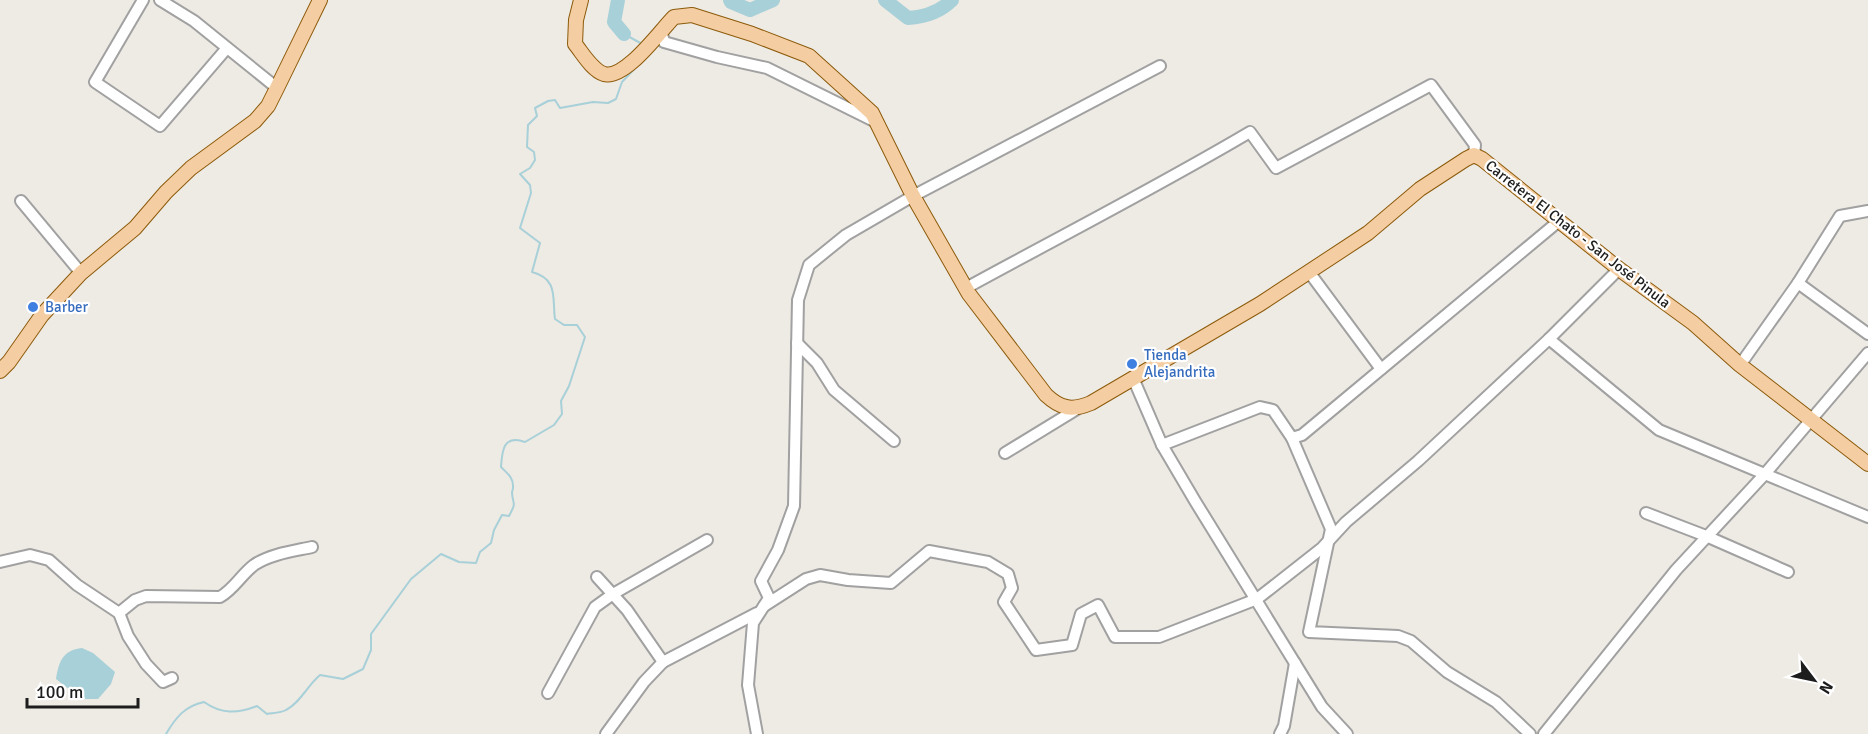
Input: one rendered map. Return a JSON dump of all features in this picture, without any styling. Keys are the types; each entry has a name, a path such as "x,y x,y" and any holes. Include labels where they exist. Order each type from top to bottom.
{"main road":[{"path":"0,371 9,362 42,315 81,273 135,228 190,168 255,121 268,106 320,0"},
{"path":"581,0 576,20 575,44 595,69 605,75 616,74 628,66 674,17 692,15 752,34 809,56 872,113 913,196 966,288 1046,395 1062,406 1077,409"},
{"name":"Carretera El Chato - San José Pinula","path":"1077,409 1260,304 1368,233 1420,189 1474,155 1619,269 1693,323 1740,364 1868,464"}],"street":[{"path":"143,0 95,81 160,126 227,48"},
{"path":"160,0 194,21 277,88"},
{"path":"658,33 664,42 767,68 876,122"},
{"path":"757,734 748,685 753,623 769,598 761,581 778,550 794,506 798,300 809,265 846,235 913,196 1160,66"},
{"path":"966,288 1180,173 1250,132 1275,168 1431,86 1475,145 1474,155"},
{"path":"21,201 81,273"},
{"path":"1740,364 1798,283 1840,216 1868,211"},
{"path":"1292,438 1302,435 1559,221"},
{"path":"606,734 644,682 663,662 762,609 806,579 820,575 848,580 891,583 929,551 988,562 1008,574 1012,588 1004,602 1036,650 1072,645 1081,614 1098,605 1115,638 1159,637 1257,599 1330,540 1346,522 1418,461 1549,339 1619,269"},
{"path":"1309,272 1381,369"},
{"path":"1798,283 1868,334"},
{"path":"1549,339 1659,430 1868,517"},
{"path":"797,343 817,363 834,390 894,441"},
{"path":"1544,734 1646,606 1706,536 1764,475 1868,353"},
{"path":"1132,378 1162,445 1195,501 1257,599 1294,663 1323,707 1347,734"},
{"path":"1162,445 1260,407 1273,410 1292,438 1331,529 1309,632 1398,636 1410,641 1447,672 1496,702 1530,734"},
{"path":"1005,453 1077,409"},
{"path":"1646,513 1788,572"},
{"path":"548,693 595,607 613,594 707,540"},
{"path":"119,613 135,600 146,596 220,597 230,591 255,565 276,556 312,547"},
{"path":"0,562 30,555 49,560 77,585 119,613 128,636 146,664 163,682 172,678"},
{"path":"597,577 627,610 663,662"},
{"path":"1280,734 1284,726 1294,663"}],"water":[{"path":"82,648 93,653 115,672 111,684 98,699 77,699 72,696 74,691 56,679 66,654"}],"waterway":[{"path":"618,0 614,22 624,34"},
{"path":"730,0 750,10 773,0"},
{"path":"885,0 908,18 932,13 952,0"},
{"path":"624,34 644,45"},
{"path":"166,734 182,713 197,704 204,702 229,712 257,706 267,714 279,712 291,707 320,675 343,679 363,669 371,650 371,634 411,579 441,554 459,562 476,563 480,552 491,543 494,530 502,515 509,516 514,506 512,481 501,467 505,445 512,440 525,442 554,425 562,414 561,401 569,386 585,337 577,325 564,325 555,319 554,297 550,285 547,279 532,272 540,243 520,228 531,193 530,185 520,174 530,168 535,160 534,152 527,147 528,125 537,116 535,108 548,101 555,100 560,108 593,102 608,103 616,99 622,82 639,64"}],"place":[{"name":"Barber","path":"33,307"},
{"name":"Tienda Alejandrita","path":"1132,364"}]}
